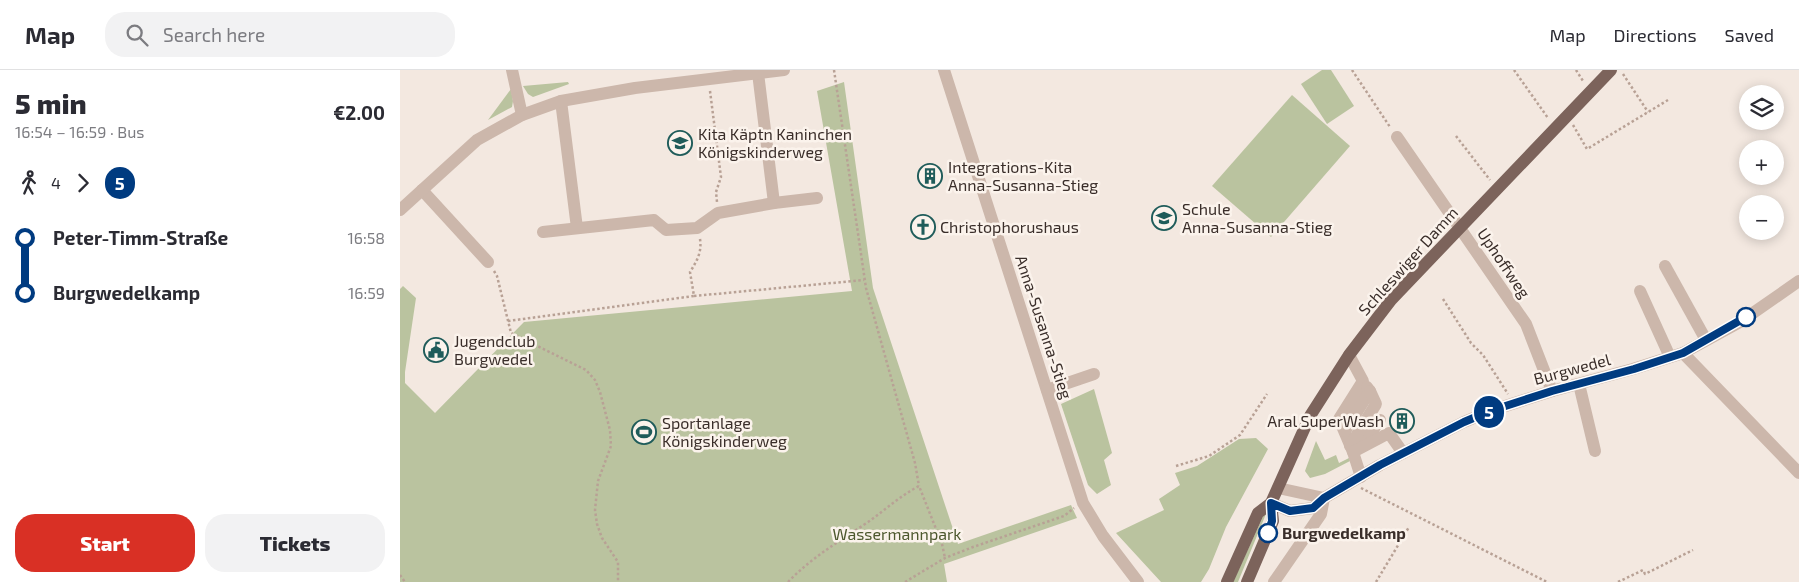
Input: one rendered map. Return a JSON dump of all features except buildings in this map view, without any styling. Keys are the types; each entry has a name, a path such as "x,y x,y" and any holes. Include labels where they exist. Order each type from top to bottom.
{"main road":[{"name":"Schleswiger Damm","path":"1227,582 1258,513 1271,503 1310,416 1349,355 1391,300 1611,70"},
{"name":"Schleswiger Damm","path":"1247,582 1272,521 1271,503"}],"street":[{"path":"512,70 522,115"},
{"path":"400,210 477,140 522,115 561,101 635,88 784,70"},
{"name":"Anna-Susanna-Stieg","path":"944,70 1084,503 1102,536 1138,582"},
{"path":"758,73 774,203"},
{"path":"561,101 577,228"},
{"name":"Uphoffweg","path":"1397,137 1526,324 1552,391"},
{"path":"422,190 488,262"},
{"path":"543,232 654,220 666,230 697,228 718,213 817,198"},
{"path":"1665,266 1706,340"},
{"name":"Burgwedel","path":"1271,503 1290,511 1313,508 1324,498 1403,453 1464,422 1514,403 1676,355 1740,322 1799,281"},
{"path":"1640,291 1676,355 1799,473"},
{"path":"1349,355 1376,404 1373,431"},
{"path":"1047,390 1094,374"},
{"path":"1579,384 1595,451"},
{"path":"1359,479 1345,431 1339,419 1366,386"},
{"path":"1351,449 1373,431 1380,420"},
{"path":"1351,449 1373,431 1389,432 1403,453"},
{"path":"1274,582 1321,514 1324,498 1278,488"}],"path":[{"path":"834,70 864,280 915,463 919,486 942,544 945,558"},
{"path":"1352,70 1397,137"},
{"path":"1514,70 1555,128"},
{"path":"1621,70 1648,112"},
{"path":"709,80 721,177 716,192 718,213"},
{"path":"1567,116 1587,149 1668,100"},
{"path":"1456,136 1497,189"},
{"path":"694,296 690,272 698,259 701,247 697,228"},
{"path":"488,262 497,276 511,333 586,370 595,380 600,392 610,430 611,446 598,481 595,510 602,538 618,562 618,582"},
{"path":"508,321 694,296 864,280"},
{"path":"1443,299 1471,343 1483,355 1514,403"},
{"path":"1176,466 1209,456 1240,435 1267,394"},
{"path":"1359,479 1362,490 1547,582"},
{"path":"788,582 805,565 830,546 919,486"},
{"path":"905,582 945,558 1064,516 1084,503"},
{"path":"1376,582 1409,527"},
{"path":"1618,582 1642,570 1645,574 1693,550"},
{"path":"400,575 405,582"}],"green space":[{"path":"1322,70 1331,70 1354,106 1327,124 1301,84"},
{"path":"568,82 569,84 533,97 528,94 523,86"},
{"name":"Sportanlage Königskinderweg","path":"844,82 873,288 958,544 1071,505 1077,518 944,564 947,582 400,582 400,289 403,286 416,298 405,383 435,413 524,322 852,291 817,91"},
{"path":"511,89 512,107 488,120"},
{"path":"1292,95 1350,146 1271,237 1212,186"},
{"path":"1094,389 1112,453 1104,460 1111,485 1097,494 1088,485 1061,404"},
{"path":"1256,438 1268,449 1226,527 1209,569 1201,582 1161,582 1116,533 1164,510 1159,499 1180,485 1175,473 1197,466 1239,439"},
{"path":"1316,441 1325,460 1336,455 1339,463 1349,458 1350,461 1325,474 1310,478 1305,471"},
{"path":"1267,508 1238,582 1233,582"}],"bus line":[{"name":"5","path":"1268,533 1272,521 1271,503 1290,511 1313,508 1324,498 1380,465 1464,422 1490,411 1552,391 1634,369 1683,353 1730,328 1746,317"}],"place":[{"name":"Kita Käptn Kaninchen Königskinderweg","path":"680,143"},
{"name":"Integrations-Kita Anna-Susanna-Stieg","path":"930,176"},
{"name":"Schule Anna-Susanna-Stieg","path":"1164,218"},
{"name":"Christophorushaus","path":"923,227"},
{"name":"Jugendclub Burgwedel","path":"436,350"},
{"name":"Aral SuperWash","path":"1402,421"},
{"name":"Sportanlage Königskinderweg","path":"644,432"},
{"name":"Burgwedelkamp","path":"1268,533"}],"park label":[{"name":"Wassermannpark","path":"897,534"}]}
